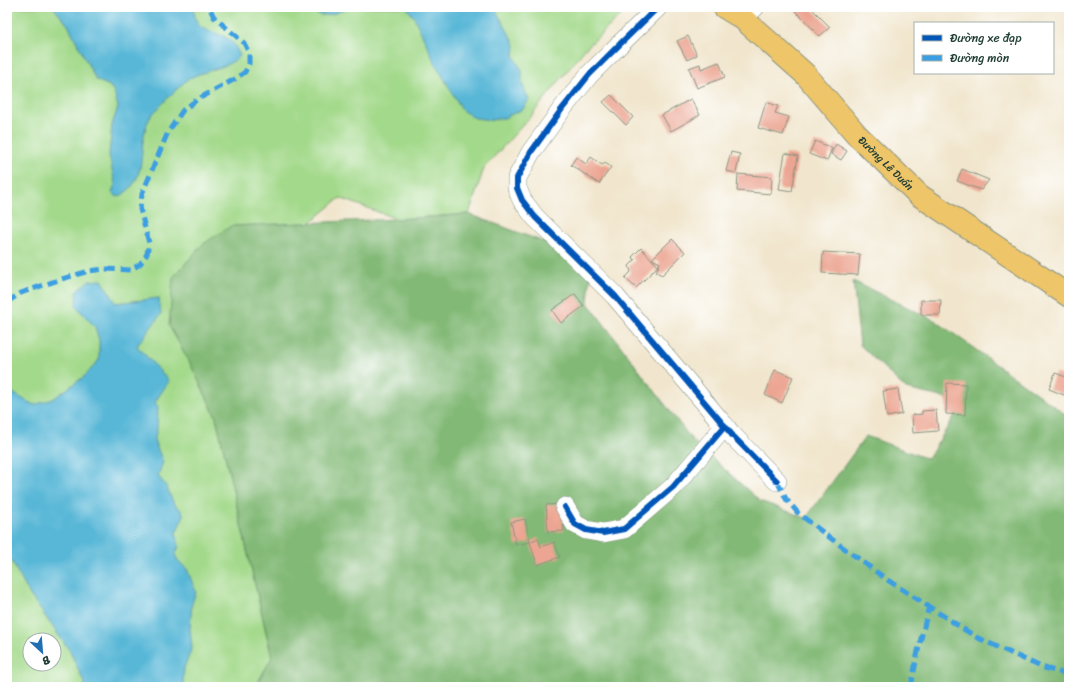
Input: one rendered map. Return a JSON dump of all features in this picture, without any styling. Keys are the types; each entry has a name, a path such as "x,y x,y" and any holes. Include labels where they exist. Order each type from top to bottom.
{"main road":[{"name":"Đường Lê Duẩn","path":"740,11 805,74 858,136 920,195 1069,296"}],"street":[{"path":"658,7 589,75 562,109 531,152 517,178 517,188 522,200 535,217 615,296 725,426 777,481"},
{"path":"565,508 575,524 586,530 603,533 624,529 672,487 725,426"}],"green space":[{"path":"7,7 630,7 585,49 531,116 484,168 469,214 397,219 340,198 310,223 231,226 190,363 216,417 272,658 255,687 7,687"},
{"path":"469,214 592,260 588,303 692,440 760,501 806,518 866,436 928,459 963,402 906,389 860,345 853,281 936,321 1069,417 1069,687 255,687 272,657 216,417 190,363 169,326 173,277 203,244 231,226 419,218"}],"water":[{"path":"53,7 193,7 200,27 227,38 234,44 240,56 230,63 196,75 187,80 151,116 146,126 136,181 129,190 118,197 112,193 115,184 109,155 112,125 118,107 114,92 110,86 96,80 68,25"},
{"path":"307,7 353,7 323,15 312,12"},
{"path":"406,7 494,7 515,44 514,56 522,71 522,84 529,100 523,109 504,118 492,120 475,118 463,111 436,65 414,17"},
{"path":"102,280 116,303 159,298 161,314 137,346 169,381 155,402 158,407 157,430 154,440 163,462 158,476 166,486 174,504 184,515 176,533 179,546 175,555 179,562 187,569 196,592 192,603 190,629 192,648 184,668 183,681 186,687 86,687 70,651 62,640 62,632 56,632 30,595 7,553 7,390 34,405 53,399 85,376 99,360 99,340 95,327 76,306 77,291 88,281"}],"building":[{"path":"799,7 810,7 830,27 820,36 795,11"},
{"path":"688,36 697,55 687,60 677,41"},
{"path":"719,62 725,77 697,88 689,68 700,64 701,69"},
{"path":"611,95 633,117 626,125 603,102"},
{"path":"691,99 700,115 671,131 662,115"},
{"path":"766,102 778,106 775,113 789,117 783,135 758,128"},
{"path":"815,141 832,148 827,161 809,154"},
{"path":"836,144 847,151 841,160 831,154"},
{"path":"731,152 740,154 736,173 726,171"},
{"path":"785,153 798,156 792,191 779,189"},
{"path":"576,157 586,164 591,157 602,165 605,163 611,167 599,184 571,165"},
{"path":"962,169 989,180 981,190 957,181"},
{"path":"738,174 772,177 771,194 737,191"},
{"path":"672,239 685,252 662,275 656,272 660,263 652,259"},
{"path":"641,248 658,266 636,288 625,278 631,272 629,266 635,260 632,257"},
{"path":"823,252 860,254 858,275 822,273"},
{"path":"575,294 584,306 561,323 552,310"},
{"path":"921,300 941,300 940,315 921,315"},
{"path":"775,370 793,377 782,403 765,395"},
{"path":"1055,373 1069,378 1069,397 1049,389"},
{"path":"947,383 966,384 965,415 946,414"},
{"path":"898,389 902,414 887,417 883,391"},
{"path":"936,410 938,431 913,433 912,415 922,414 922,411"},
{"path":"561,504 564,531 548,532 546,505"},
{"path":"525,519 530,542 516,545 511,522"},
{"path":"538,538 541,547 554,542 560,557 537,565 530,542"}],"marked path":[{"path":"7,302 21,293 89,271 104,269 131,270 140,264 147,254 149,243 140,209 142,194 168,132 183,110 198,99 235,79 245,72 249,64 249,53 244,43 214,17 209,7"},
{"path":"777,481 786,499 798,513 886,579 976,637 1041,667 1069,675"},
{"path":"911,687 929,606"}],"cycle path":[{"path":"658,7 589,75 562,109 531,152 517,178 517,188 522,200 535,217 615,296 733,436 777,481"},
{"path":"565,507 575,524 586,530 603,533 624,529 673,487 725,426"}]}
